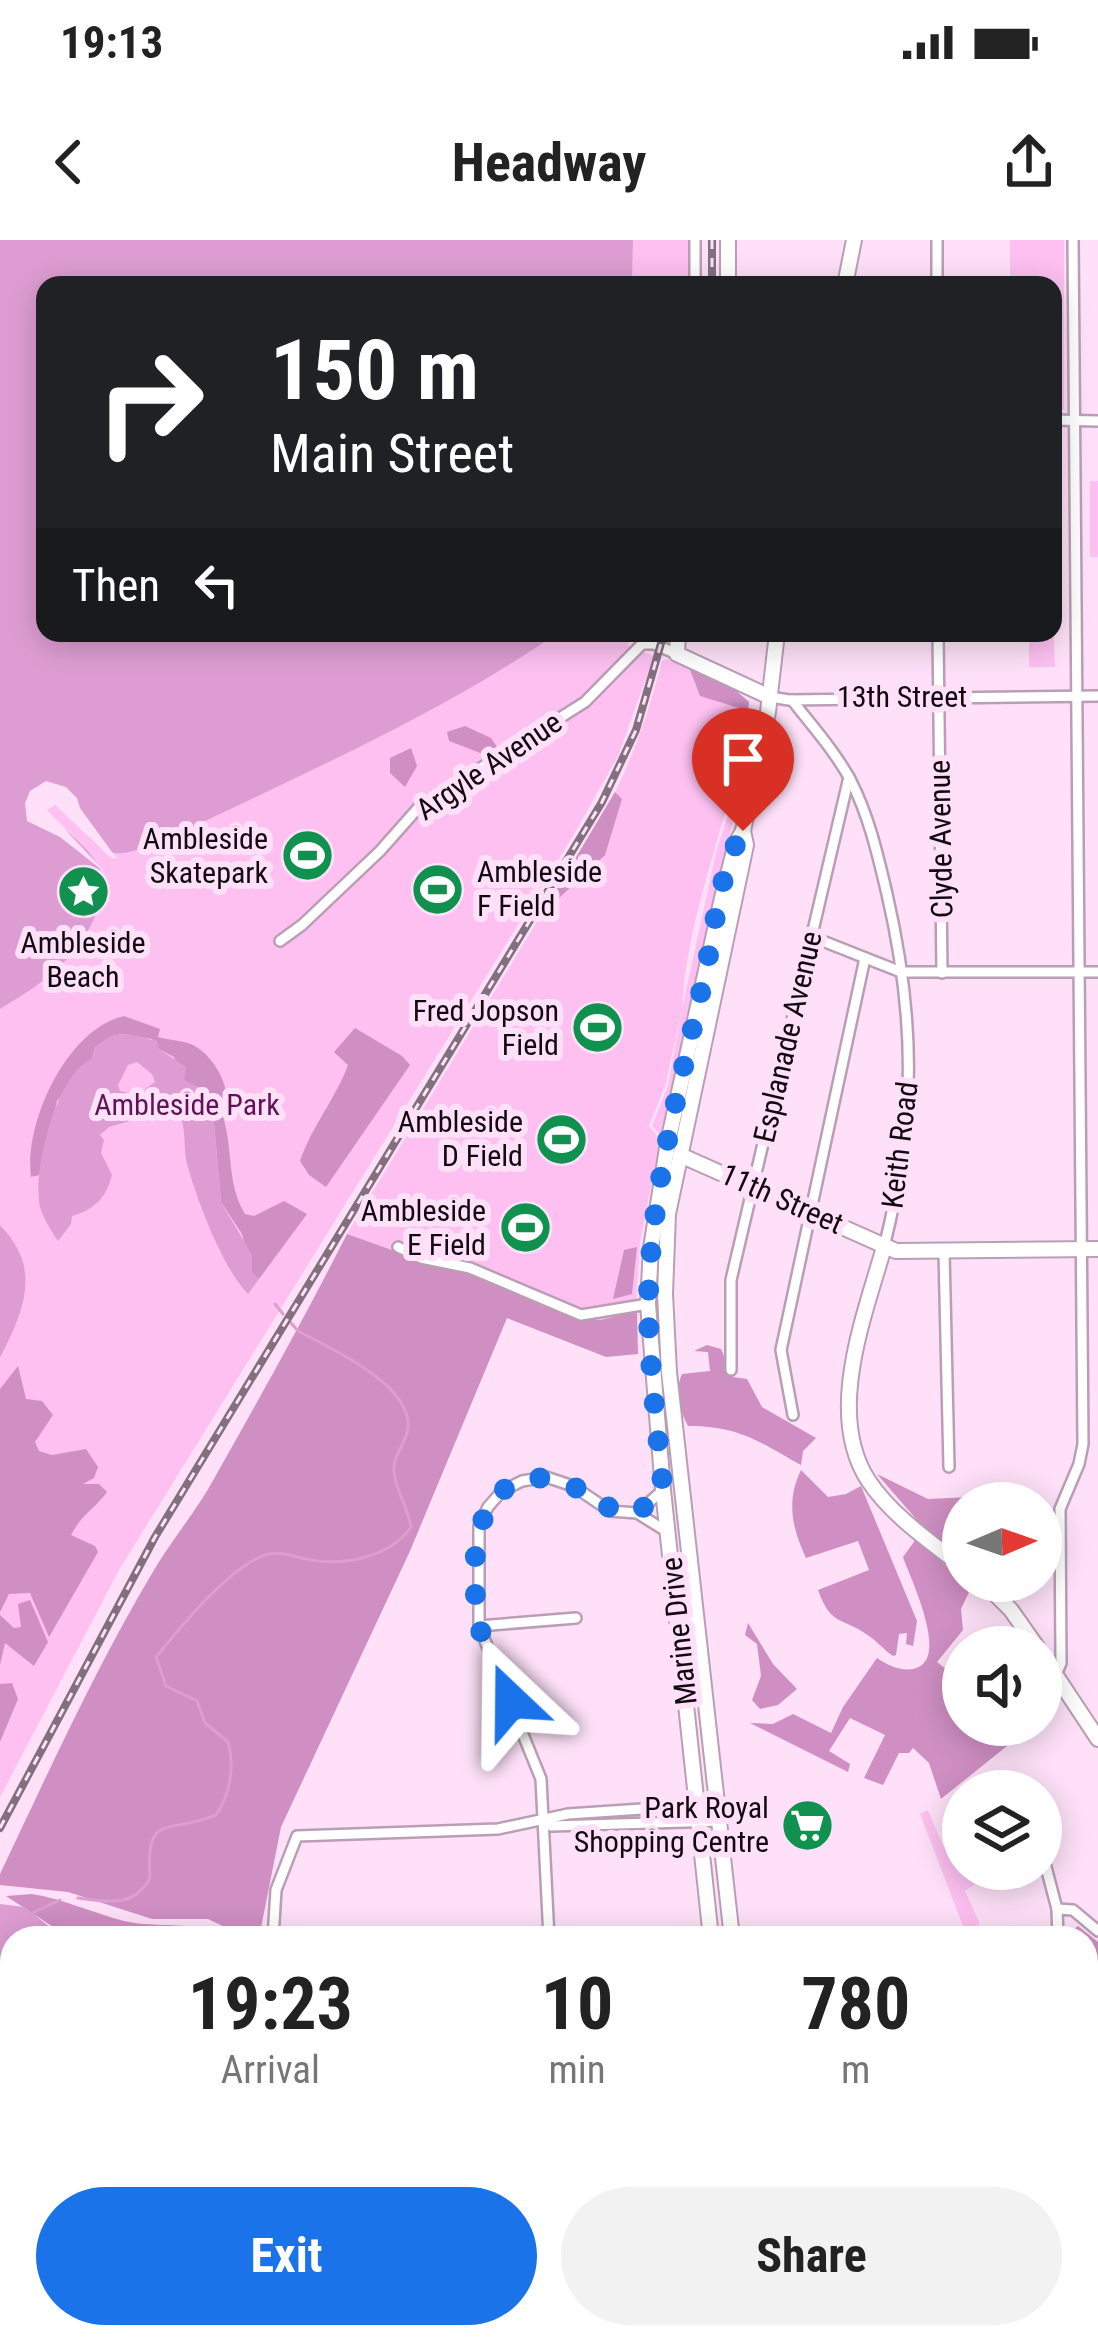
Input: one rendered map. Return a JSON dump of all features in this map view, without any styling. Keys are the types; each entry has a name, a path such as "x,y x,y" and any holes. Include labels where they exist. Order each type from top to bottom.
{"main road":[{"path":"728,240 728,276"},
{"path":"847,276 854,240"},
{"path":"677,654 678,642"},
{"name":"Marine Drive","path":"710,1926 648,1304 651,1249 668,1142 722,898 743,831 776,642"},
{"name":"13th Street","path":"677,654 770,697"},
{"name":"Marine Drive","path":"731,1926 665,1316 666,1235 746,845 743,831"},
{"name":"11th Street","path":"680,1155 896,1251 1098,1249"},
{"name":"Keith Road","path":"884,1246 849,1376 856,1448 870,1484 942,1550"},
{"path":"648,1304 665,1316"},
{"path":"1003,1602 1022,1626"},
{"path":"1062,1684 1098,1738"}],"street":[{"path":"695,240 695,276"},
{"path":"937,240 937,276"},
{"path":"1060,1626 1060,1509 1083,1444 1072,240"},
{"path":"1062,420 1098,421"},
{"name":"Clyde Avenue","path":"938,642 942,973"},
{"name":"13th Street","path":"645,643 677,654"},
{"name":"Argyle Avenue","path":"280,941 380,851 418,807 585,702 645,643"},
{"name":"13th Street","path":"770,697 1098,696"},
{"name":"Keith Road","path":"792,700 849,777 876,850 896,932 909,1012 906,1129 884,1246"},
{"name":"Esplanade Avenue","path":"731,1370 731,1280 849,777"},
{"path":"810,936 901,972 1098,972"},
{"path":"793,1415 782,1350 865,958"},
{"path":"398,1247 421,1258 470,1268 580,1316 648,1304"},
{"path":"944,1252 949,1467"},
{"path":"548,1926 538,1769 479,1626 478,1532 488,1507 502,1491 522,1481 546,1478 573,1486 610,1511 637,1513 668,1533"},
{"path":"637,1513 663,1490"},
{"path":"479,1626 576,1618"},
{"path":"274,1926 276,1890 297,1836 498,1829 542,1822 550,1826 698,1813 716,1804"},
{"path":"698,1813 718,1821"},
{"path":"1052,1890 1058,1926"},
{"path":"1057,1909 1073,1910 1092,1926"}],"green space":[{"path":"633,240 691,240 691,276 632,276"},
{"path":"1010,240 1064,240 1064,410 1062,276 1010,276"},
{"path":"1090,481 1098,481 1098,557 1090,557"},
{"name":"Ambleside Park","path":"544,642 630,642 627,645 654,656 618,756 573,836 119,1570 0,1797 0,1358 21,1306 24,1273 21,1256 0,1225 0,1009 47,977 74,951 93,919 103,886 90,854 44,808 52,802 162,842 414,719"},
{"path":"1029,642 1054,642 1055,667 1029,667"},
{"path":"667,659 732,687 749,702 734,779 693,932 682,1009 716,853 747,755 664,1138 652,1126 668,1086 681,1015 665,1086 649,1126 660,1140 640,1242 633,1352 347,1234 610,802 640,733 662,661"},
{"path":"928,1810 942,1844 942,1871 920,1814"},
{"path":"949,1890 966,1890 980,1924 963,1926"}],"shaded area":[{"path":"0,240 633,240 632,276 36,276 36,642 544,642 414,719 162,842 126,853 105,850 66,812 47,803 45,812 98,865 103,892 73,952 32,989 0,1009"},
{"path":"689,667 732,687 749,702 743,750 735,740 739,708 700,696"},
{"path":"465,726 491,738 497,747 488,756 449,741 447,732"},
{"path":"411,748 417,766 405,787 390,773 390,758"},
{"path":"615,792 622,799 605,855 558,899 551,899"},
{"path":"124,1016 160,1029 158,1037 198,1048 221,1076 233,1180 245,1214 254,1216 284,1201 307,1214 259,1279 252,1273 242,1234 221,1202 212,1100 204,1090 183,1080 174,1057 152,1039 120,1034 95,1047 92,1059 57,1101 39,1175 31,1177 35,1130 54,1081 84,1039"},
{"path":"355,1028 410,1065 326,1187 300,1161 348,1065 334,1052"},
{"path":"112,1035 157,1041 159,1049 186,1067 184,1080 212,1100 221,1202 252,1255 252,1273 259,1279 248,1294 229,1267 204,1214 187,1164 179,1113 170,1102 150,1096 145,1089 155,1082 152,1074 137,1062 128,1065 118,1085 120,1091 138,1095 130,1121 100,1135 104,1140 101,1153 112,1175 106,1191 92,1207 72,1216 58,1241 43,1216 38,1191 43,1149 58,1103 79,1068 92,1059 95,1047"},
{"path":"0,1225 21,1257 25,1289 0,1358"},
{"path":"347,1234 465,1271 581,1320 637,1311 638,1354 606,1357 507,1318 410,1551 281,1827 261,1926 152,1919 68,1892 0,1885 0,1874 112,1644 208,1489"},
{"path":"637,1247 632,1294 613,1299 624,1250"},
{"path":"707,1345 721,1349 733,1377 747,1379 762,1407 816,1438 803,1451 801,1465 735,1432 688,1426 678,1387 682,1374 710,1371 708,1352 694,1351"},
{"path":"18,1366 26,1399 42,1401 53,1415 35,1442 39,1451 52,1455 86,1449 98,1467 94,1478 83,1484 99,1484 107,1492 71,1535 98,1552 49,1637 30,1593 9,1594 0,1612 0,1389"},
{"path":"801,1470 828,1497 861,1486 917,1621 913,1646 906,1644 907,1633 899,1634 893,1656 828,1610 818,1590 869,1570 858,1541 806,1558 793,1514 793,1493"},
{"path":"877,1474 928,1499 942,1498 942,1542"},
{"path":"916,1539 942,1562 942,1602 964,1602 963,1626 942,1626 942,1656 937,1662 942,1666 942,1746 1007,1746 977,1770 942,1770 941,1799 929,1763 913,1748 899,1753 883,1785 864,1778 885,1735 850,1718 829,1751 850,1764 848,1772 750,1723 773,1724 793,1714 831,1733 877,1658 903,1669 924,1663 929,1636 903,1557"},
{"path":"30,1600 48,1642 34,1666 5,1643 0,1665 0,1615 14,1628 21,1627 18,1604"},
{"path":"748,1623 773,1664 797,1689 778,1705 760,1709 752,1700 761,1676 757,1644 745,1635"},
{"path":"12,1683 18,1699 0,1742 0,1684"},
{"path":"32,1894 124,1921 189,1926 52,1926 6,1896"},
{"path":"0,1904 25,1907 48,1926 0,1926"}],"pier":[{"path":"46,781 66,787 77,798 117,859 55,805 47,810 107,874 60,837 27,821 25,803 30,791"}],"waterway":[{"path":"275,1304 283,1314"},
{"path":"78,1898 119,1901 136,1894 150,1878 149,1857 156,1834 216,1815 225,1799 231,1770 228,1742 205,1723 197,1701 166,1686 156,1657 191,1616 236,1572 265,1555 324,1562 352,1560 391,1546 411,1527 394,1472 408,1428 406,1412 384,1383 291,1323"},
{"path":"30,1914 60,1900"}],"railway":[{"path":"712,240 712,276"},
{"path":"0,1828 155,1537 602,802 636,730 661,642"}],"place":[{"name":"Ambleside Skatepark","path":"307,856"},
{"name":"Ambleside F Field","path":"438,889"},
{"name":"Ambleside Beach","path":"83,891"},
{"name":"Fred Jopson Field","path":"598,1028"},
{"name":"Ambleside D Field","path":"562,1139"},
{"name":"Ambleside E Field","path":"525,1228"},
{"name":"Park Royal Shopping Centre","path":"808,1825"}],"route":[{"path":"511,1701 479,1626 478,1532 493,1500 512,1485 546,1478 573,1486 610,1511 637,1513 663,1490 650,1353 651,1249 668,1142 722,898 743,831"}]}
